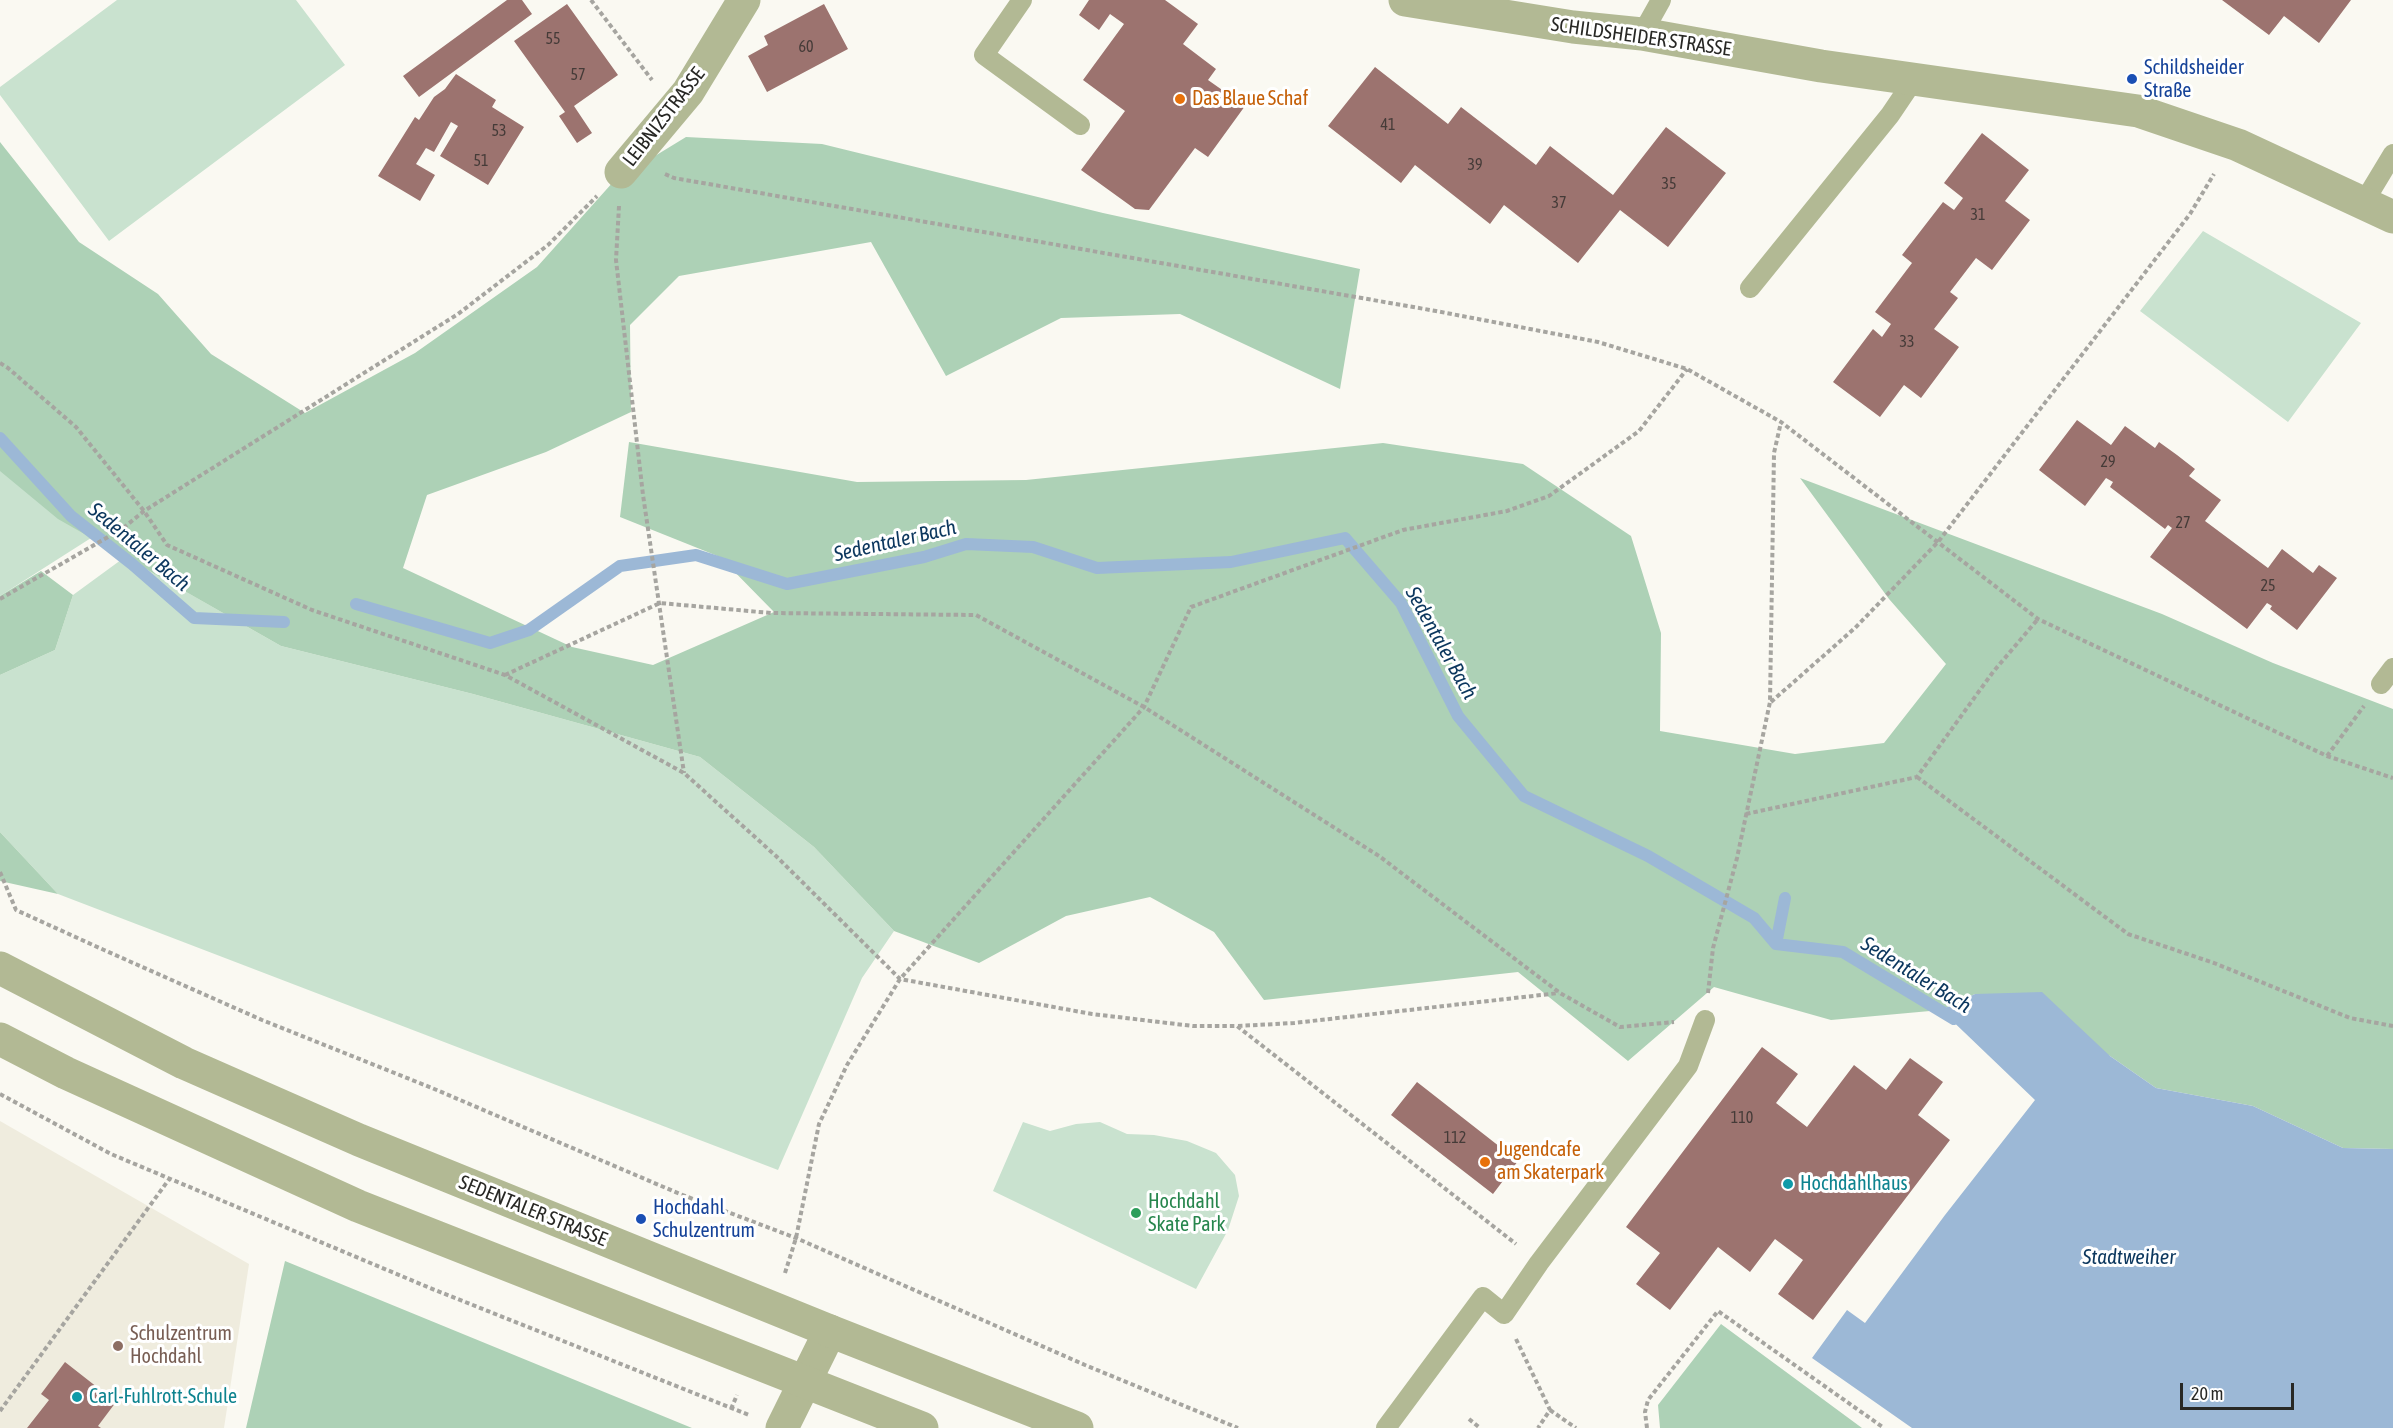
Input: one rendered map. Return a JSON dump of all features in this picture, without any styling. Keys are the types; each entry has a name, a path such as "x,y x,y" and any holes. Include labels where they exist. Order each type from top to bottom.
{"street":[{"name":"LEIBNIZSTRASSE","path":"627,165 688,92 744,0"},
{"name":"SCHILDSHEIDER STRASSE","path":"1405,0 1573,27 1642,34 1821,66 2138,111 2238,145 2393,217"},
{"name":"SEDENTALER STRASSE","path":"0,968 184,1064 337,1131 830,1331 1077,1428"},
{"path":"0,1039 66,1073 358,1206 922,1428"},
{"path":"783,1428 830,1331"}],"lane":[{"path":"1022,0 984,55 1080,125"},
{"path":"1642,34 1661,0"},
{"path":"1750,288 1890,114 1915,78"},
{"path":"2364,202 2393,154"},
{"path":"1386,1428 1483,1297 1504,1314 1539,1263 1688,1066 1705,1020"}],"path":[{"path":"591,0 674,109"},
{"path":"1770,702 1856,628 1938,542 2190,214 2219,167 2238,145"},
{"path":"627,165 674,178 1436,310 1598,342 1687,369 1781,422 2038,619 2327,756 2393,778"},
{"path":"627,165 616,260 644,495 684,773"},
{"path":"0,599 122,529 144,511 459,314 548,245 627,165"},
{"path":"0,363 76,427 144,511 167,545 312,610 505,675 684,773 776,856 900,979 1092,1014 1193,1026 1294,1023 1560,993"},
{"path":"796,1238 819,1124 847,1065 900,979 1144,707 1191,607 1403,530 1507,511 1549,496 1639,431 1687,369"},
{"path":"505,675 660,603 771,613 976,615 1144,707 1379,856 1560,993 1620,1027 1705,1020 1713,948 1737,858 1770,702 1774,453 1781,422"},
{"path":"1746,814 1917,777 1993,672 2038,619"},
{"path":"2327,756 2387,676"},
{"path":"1917,777 2128,934 2214,963 2350,1018 2393,1026"},
{"path":"0,872 16,910 262,1020 432,1088 680,1194 796,1238 1085,1365 1238,1428"},
{"path":"1237,1026 1539,1263"},
{"path":"0,1094 111,1154 430,1288 751,1416"},
{"path":"0,1411 170,1179"},
{"path":"1647,1428 1645,1412 1648,1400 1718,1311 1884,1428"},
{"path":"1504,1314 1550,1410 1576,1428"},
{"path":"1538,1428 1550,1410"},
{"path":"1469,1419 1480,1428"}],"shaded area":[{"name":"Schulzentrum Hochdahl","path":"0,1121 249,1264 224,1428 0,1428"}],"green space":[{"path":"117,0 296,0 345,65 109,241 0,95 0,87"},
{"path":"686,137 822,144 1103,213 1360,269 1340,389 1180,314 1061,318 946,376 871,242 679,276 630,325 631,412 546,452 427,495 403,568 572,647 653,665 774,612 720,557 620,517 629,442 857,482 1026,480 1383,443 1523,464 1631,536 1661,633 1660,731 1795,754 1884,743 1946,664 1889,599 1800,478 2162,614 2273,663 2393,709 2393,1149 2343,1148 2253,1106 2156,1088 2110,1056 1975,994 1941,1010 1831,1020 1714,987 1628,1061 1518,972 1264,1000 1214,932 1150,897 1066,916 979,963 894,931 814,847 700,757 473,694 281,646 58,519 0,471 0,142 79,242 158,294 211,354 305,413 415,353 537,267 614,181"},
{"path":"2203,231 2361,323 2288,422 2140,311"},
{"path":"0,469 91,538 0,596"},
{"path":"125,557 281,646 473,694 700,757 814,847 894,931 862,978 778,1170 58,894 0,832 0,675 55,650 73,595"},
{"path":"41,571 73,595 55,650 0,675 0,596"},
{"path":"0,832 58,894 0,881"},
{"name":"Hochdahl Skate Park","path":"1023,1122 1050,1131 1076,1124 1100,1122 1127,1134 1154,1135 1187,1141 1216,1153 1235,1175 1239,1196 1228,1230 1196,1289 993,1191"},
{"path":"285,1261 692,1428 246,1428"},
{"path":"1721,1324 1862,1428 1660,1428 1658,1405"}],"water":[{"name":"Stadtweiher","path":"2042,992 2110,1056 2156,1088 2253,1106 2343,1148 2393,1149 2393,1428 1912,1428 1812,1358 1847,1310 1865,1323 1945,1215 2035,1100 1941,1010 1975,994"}],"building":[{"path":"507,0 522,0 532,14 419,97 403,76"},
{"path":"1089,0 1165,0 1198,24 1183,44 1216,69 1208,80 1245,106 1208,157 1195,148 1149,210 1135,209 1081,170 1125,111 1083,80 1124,24 1110,14 1099,30 1079,15"},
{"path":"2222,0 2351,0 2319,43 2284,16 2269,35"},
{"path":"567,4 618,75 574,106 592,133 577,143 559,116 565,112 514,41"},
{"path":"824,4 848,49 767,92 748,56 768,45 764,36"},
{"path":"1375,67 1448,124 1461,107 1536,165 1550,146 1613,195 1666,127 1726,173 1668,247 1620,210 1578,263 1504,205 1490,224 1415,165 1401,183 1328,126"},
{"path":"456,74 496,100 492,107 524,127 488,185 440,156 458,126 451,122 434,152 426,148 416,164 435,175 420,201 378,176 415,117 419,120 434,97 445,89"},
{"path":"1982,133 2029,170 2005,201 2030,220 1992,270 1976,258 1950,292 1958,298 1934,329 1959,347 1921,398 1904,385 1880,417 1833,382 1873,329 1882,337 1891,324 1875,312 1912,263 1902,255 1943,202 1954,210 1963,198 1944,183"},
{"path":"2077,420 2111,445 2125,426 2155,448 2159,442 2177,455 2195,469 2189,476 2221,500 2205,521 2268,568 2282,549 2313,573 2319,565 2337,578 2297,630 2270,609 2272,606 2267,603 2247,629 2150,557 2172,528 2168,525 2165,529 2110,487 2113,482 2106,478 2085,506 2039,470"},
{"name":"Hochdahlhaus","path":"1762,1047 1798,1074 1776,1103 1807,1127 1854,1065 1886,1090 1910,1058 1943,1082 1918,1115 1950,1140 1813,1320 1778,1294 1803,1260 1775,1239 1750,1272 1718,1247 1670,1310 1636,1284 1660,1253 1626,1227"},
{"path":"1417,1082 1518,1161 1493,1194 1391,1115"},
{"name":"Carl-Fuhlrott-Schule","path":"65,1362 116,1402 98,1426 101,1428 27,1428 49,1400 41,1394"}],"waterway":[{"name":"Sedentaler Bach","path":"0,438 71,516 132,564 194,618 284,622"},
{"name":"Sedentaler Bach","path":"356,604 490,643 529,630 620,566 696,555 787,584 924,557 966,544 1033,547 1097,568 1231,562 1345,538 1401,603 1458,716 1524,796 1648,856 1754,918 1776,944 1843,952 1954,1019"},
{"path":"1776,944 1785,898"}],"place":[{"name":"Schildsheider Straße","path":"2132,79"},
{"name":"Das Blaue Schaf","path":"1180,99"},
{"name":"Jugendcafe am Skaterpark","path":"1485,1162"},
{"name":"Hochdahlhaus","path":"1788,1184"},
{"name":"Hochdahl Skate Park","path":"1136,1213"},
{"name":"Hochdahl Schulzentrum","path":"641,1219"},
{"name":"Schulzentrum Hochdahl","path":"118,1346"},
{"name":"Carl-Fuhlrott-Schule","path":"77,1397"}]}
